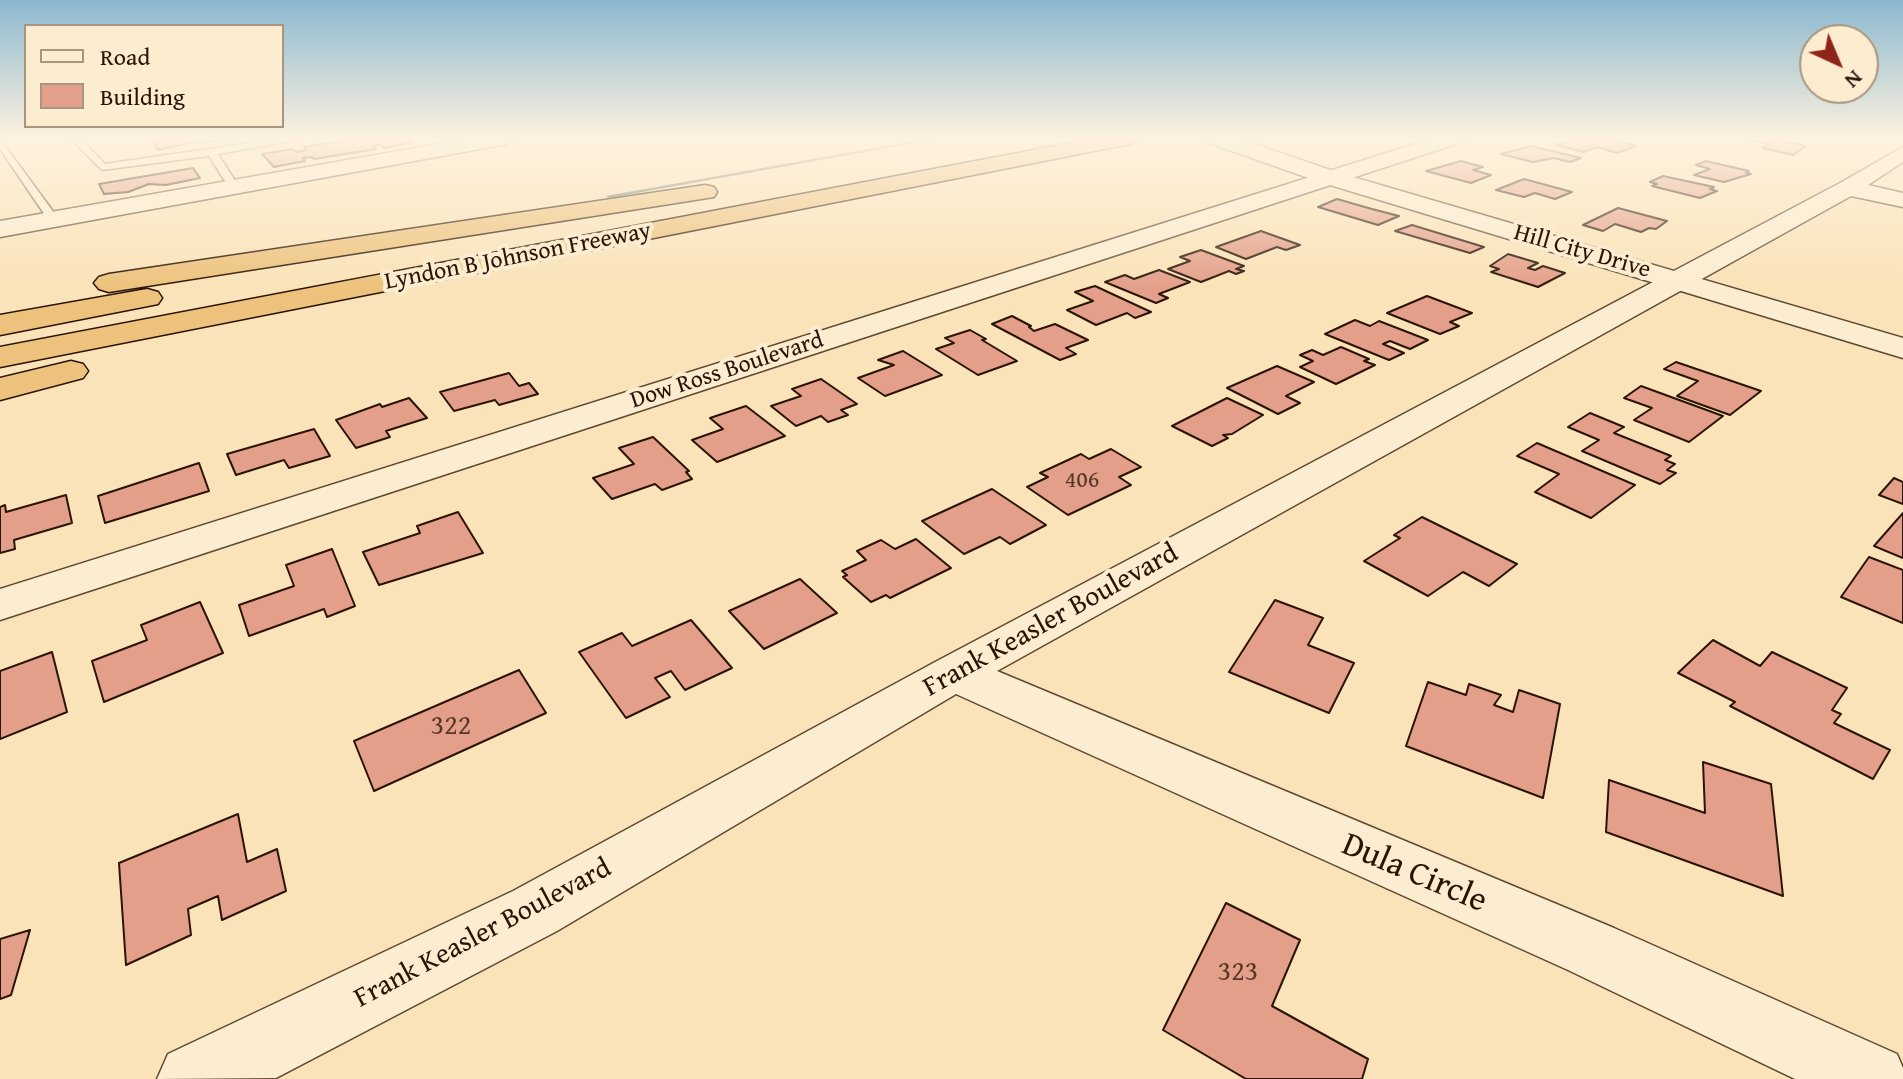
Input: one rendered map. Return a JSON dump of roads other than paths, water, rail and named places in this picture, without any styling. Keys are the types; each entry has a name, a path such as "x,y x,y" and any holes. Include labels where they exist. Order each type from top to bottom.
{"highway":[{"name":"Lyndon B Johnson Freeway","path":"0,325 739,188"},
{"name":"Lyndon B Johnson Freeway","path":"0,357 878,188"},
{"path":"0,389 184,344 879,188"},
{"path":"0,299 727,189"}],"street":[{"path":"0,229 226,188"},
{"name":"Dow Ross Boulevard","path":"0,605 1298,188"},
{"name":"Hill City Drive","path":"1393,188 1688,274 1903,328"},
{"name":"Frank Keasler Boulevard","path":"193,1079 535,911 954,673 1847,188"},
{"path":"1850,188 1903,200"},
{"name":"Hill City Drive","path":"1688,274 1903,348"},
{"name":"Dula Circle","path":"954,673 1591,949 1872,1079"}],"lane":[{"path":"27,188 53,219"}],"waterway":[{"path":"609,196 653,188"}]}
